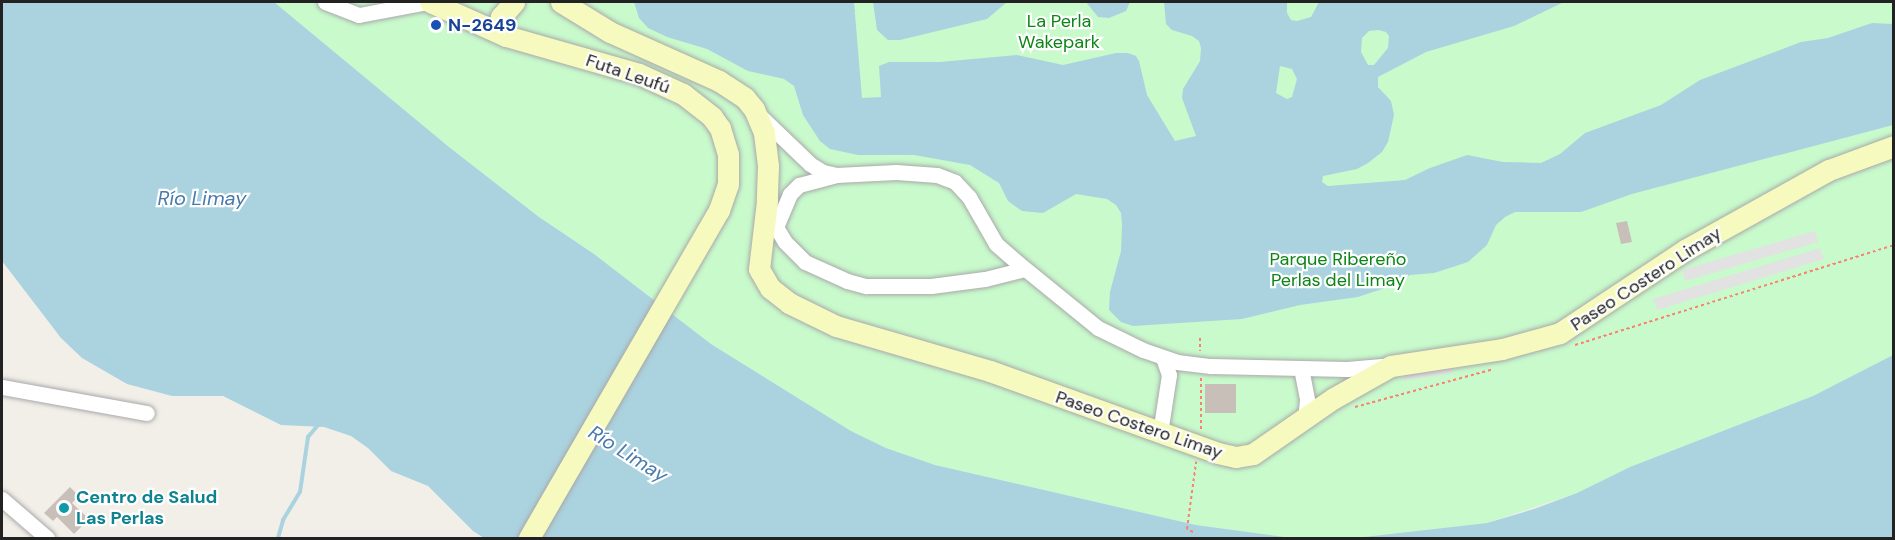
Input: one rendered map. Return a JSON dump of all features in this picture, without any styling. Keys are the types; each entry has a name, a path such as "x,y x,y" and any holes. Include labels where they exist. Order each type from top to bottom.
{"street":[{"path":"325,2 359,15 429,2"},
{"name":"Futa Leufú","path":"429,2 506,36 639,74 684,94 712,117 726,141 728,183 719,210 529,538"},
{"path":"506,36 501,17 514,2"},
{"path":"561,2 610,32 718,81 745,98 810,164 836,175"},
{"name":"Paseo Costero Limay","path":"754,109 767,150 770,225 760,247 759,269 770,288 804,312 853,332 990,371 1227,456 1245,457 1340,394 1391,366 1502,349 1560,333 1574,326 1684,250 1829,170 1893,146"},
{"path":"1025,269 985,279 931,286 866,286 847,281 805,262 770,225 790,194 799,185 836,175 896,172 937,175 955,182 969,197 996,244 1025,269 1098,328 1143,351 1163,358 1211,366 1301,368 1391,366"},
{"path":"1160,433 1169,375 1163,358"},
{"path":"1301,368 1307,400 1305,418"},
{"path":"2,387 147,413"},
{"path":"2,499 47,538"}],"path":[{"path":"1189,517 1187,530 1193,531"}],"green space":[{"name":"Parque Ribereño Perlas del Limay","path":"274,2 1893,2 1893,355 1813,396 1630,467 1577,493 1487,523 1355,538 1292,538 1196,525 935,465 886,448 851,431 711,344 594,254 539,217 449,147"}],"shaded area":[{"path":"1815,231 1818,242 1685,281 1682,270"},
{"path":"1820,248 1824,259 1657,310 1653,299"},
{"path":"1451,365 1453,373 1404,380 1403,371"}],"water":[{"name":"Río Limay","path":"2,2 274,2 449,147 539,217 594,254 711,344 851,431 886,448 935,465 1196,525 1292,538 484,538 473,531 428,486 391,471 368,448 351,436 324,427 281,425 223,396 172,396 127,384 82,358 61,338 2,261"},
{"path":"634,2 854,2 862,98 881,97 879,66 889,62 940,62 1017,55 1063,65 1116,53 1128,53 1136,56 1139,61 1147,95 1175,141 1196,136 1182,98 1183,89 1200,61 1201,48 1199,41 1192,36 1172,30 1166,24 1164,2 1287,2 1287,13 1291,20 1297,21 1311,17 1319,2 1564,2 1514,26 1426,52 1378,77 1378,87 1391,101 1394,115 1388,142 1382,152 1357,169 1323,176 1322,182 1328,186 1405,180 1467,155 1503,162 1541,163 1560,154 1585,133 1661,105 1700,80 1801,42 1828,38 1872,23 1893,24 1893,125 1632,194 1581,212 1515,212 1496,225 1487,245 1468,262 1434,273 1410,275 1388,287 1358,297 1300,305 1242,319 1133,326 1121,322 1109,310 1110,292 1121,251 1122,225 1121,213 1116,205 1107,199 1076,194 1043,213 1022,211 1008,201 999,183 970,165 914,155 858,155 830,149 820,141 803,115 794,86 784,79 748,71 707,49 667,37 648,28 639,18","holes":["1369,31 1386,32 1389,36 1388,48 1374,65 1368,65 1361,52 1362,38","1280,66 1292,69 1297,79 1292,97 1287,99 1276,93"]},
{"path":"873,2 1007,2 987,19 900,40 888,40 877,30"},
{"path":"1086,2 1130,2 1126,11 1109,18 1098,17"},
{"path":"1893,355 1893,538 1355,538 1487,523 1534,509 1577,493 1630,467 1813,396"}],"building":[{"path":"1627,221 1632,242 1621,244 1616,223"},
{"path":"1205,384 1236,384 1236,413 1205,413"},
{"name":"Centro de Salud Las Perlas","path":"70,487 79,496 72,503 89,519 74,534 57,517 53,521 44,513"}],"waterway":[{"path":"278,538 283,520 300,492 308,437 319,424"}],"place":[{"name":"N-2649","path":"436,25"},
{"name":"Centro de Salud Las Perlas","path":"64,508"}],"park label":[{"name":"La Perla Wakepark","path":"1059,32"}]}
